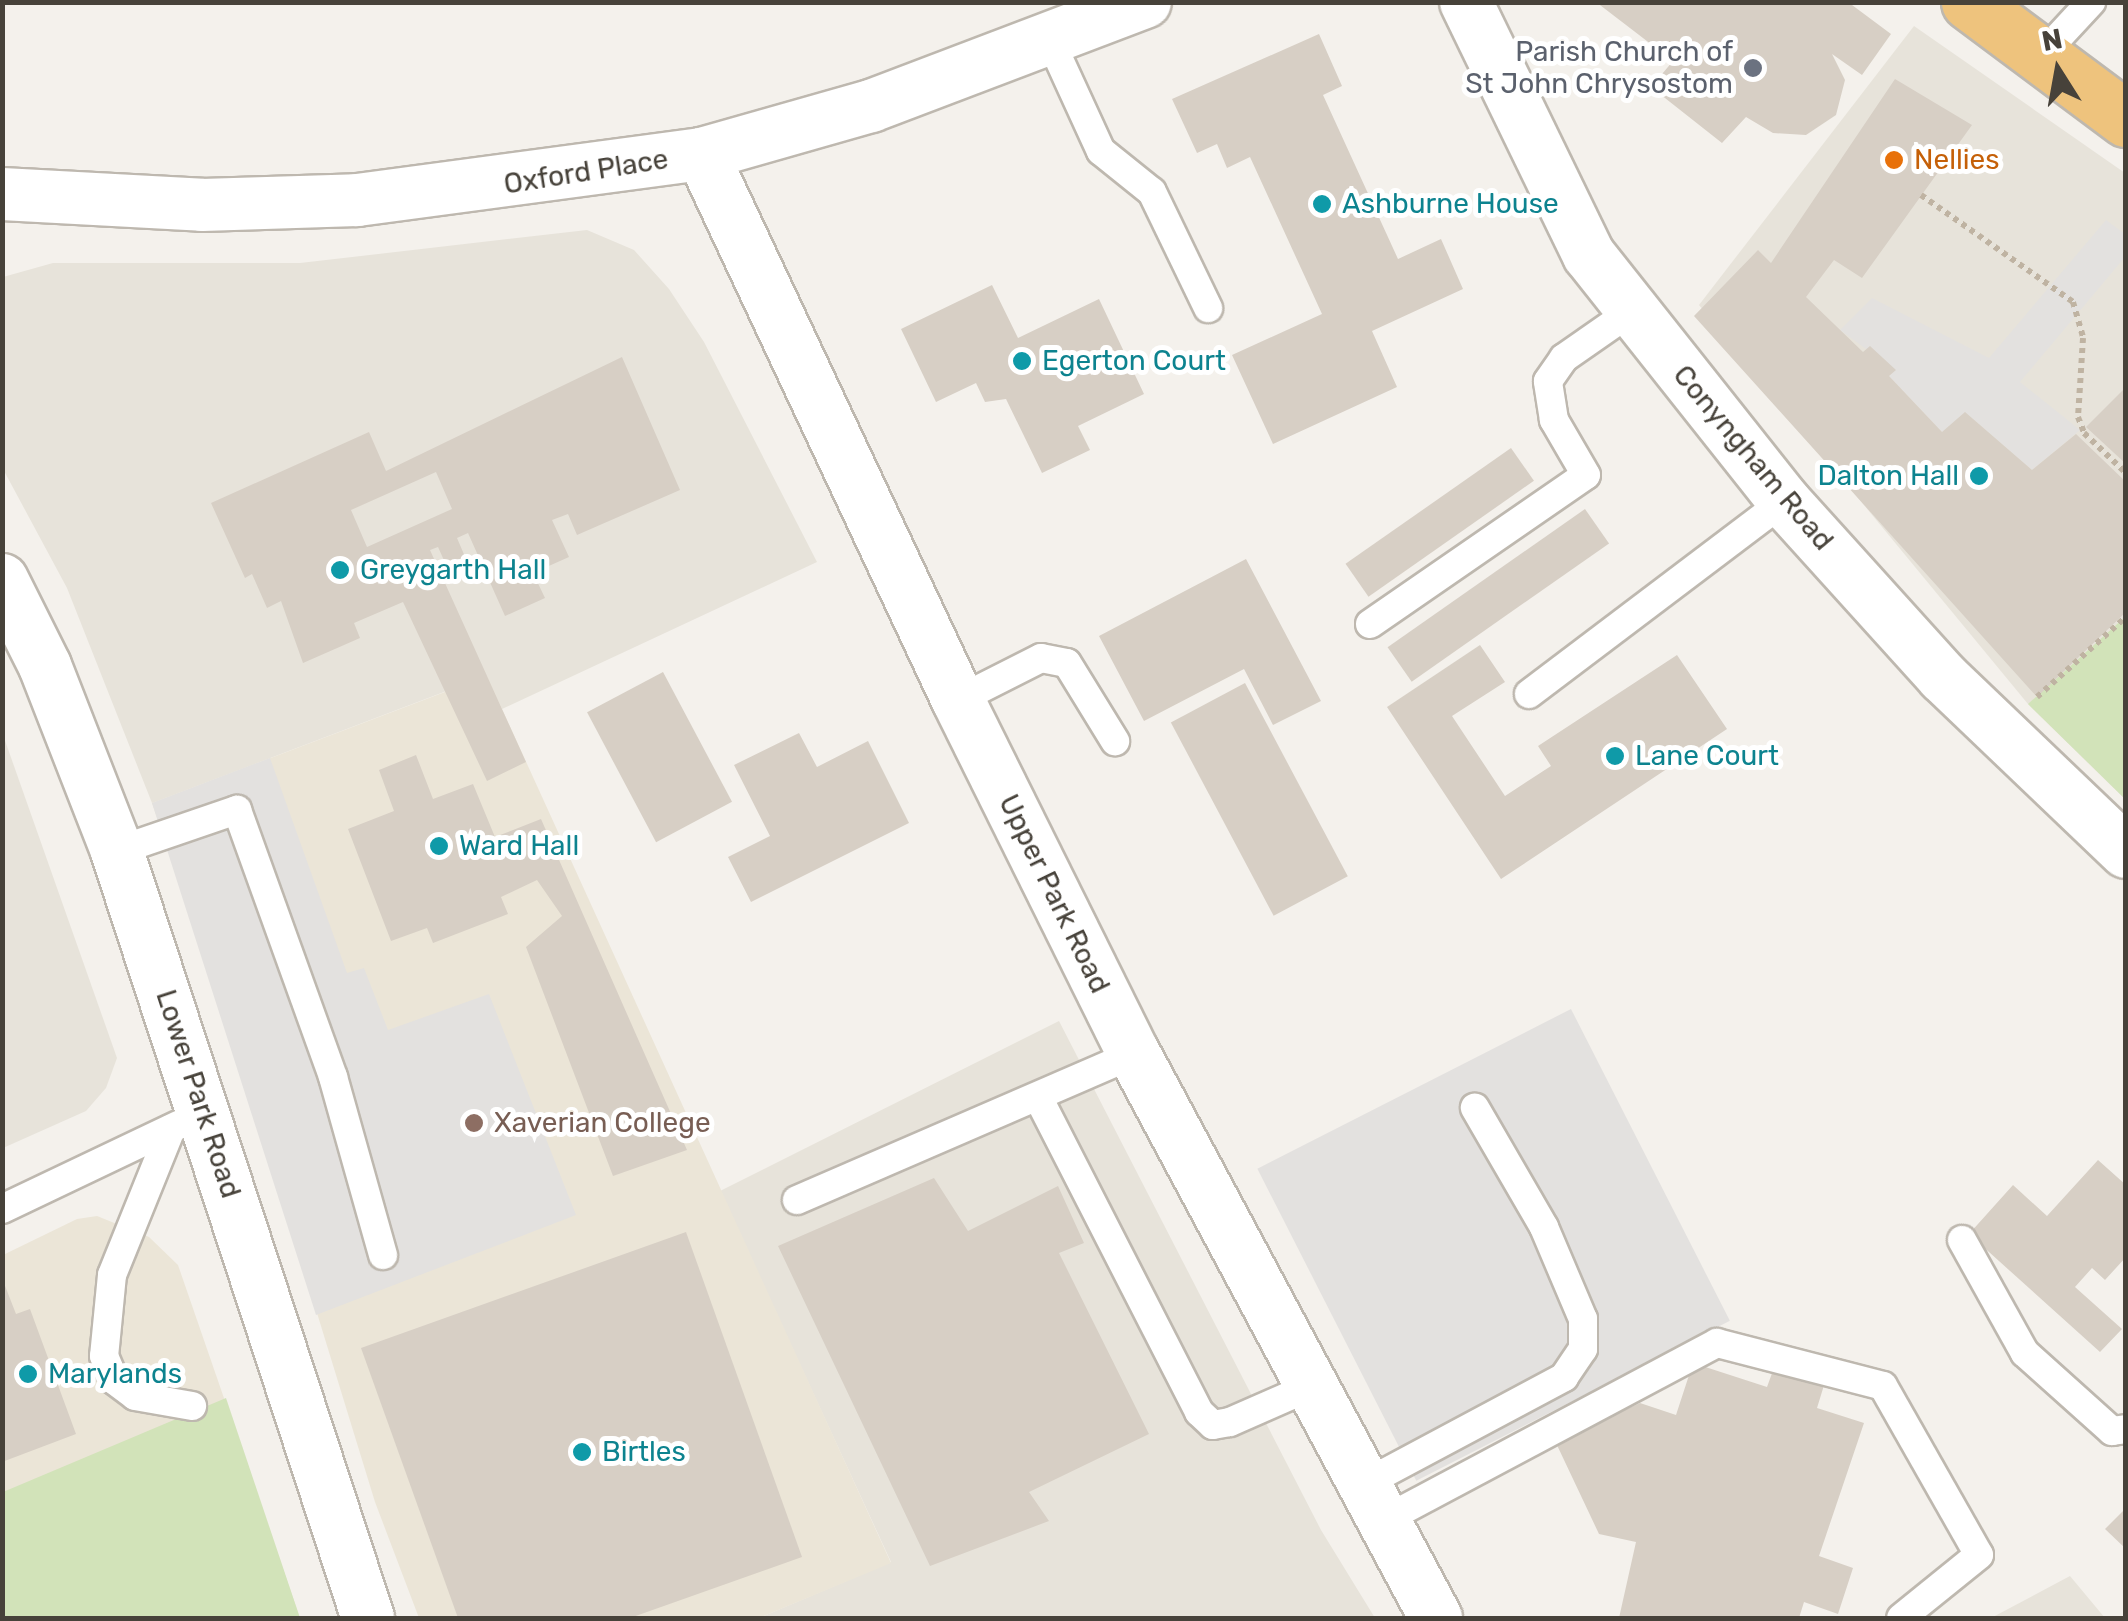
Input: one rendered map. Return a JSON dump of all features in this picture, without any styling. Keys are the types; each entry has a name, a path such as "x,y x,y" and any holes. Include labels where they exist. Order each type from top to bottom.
{"highway":[{"path":"1970,2 2126,119"}],"street":[{"name":"Oxford Place","path":"2,194 202,205 357,200 702,154 871,106 1050,42 1145,2"},
{"name":"Conyngham Road","path":"1466,2 1589,254 1632,310 1784,502 1999,731 2126,852"},
{"name":"Upper Park Road","path":"702,154 958,700 1134,1054 1436,1618"},
{"name":"Lower Park Road","path":"2,580 45,666 117,852 188,1121 368,1618"}],"lane":[{"path":"2041,56 2091,2"},
{"path":"1050,42 1101,151 1152,192 1208,308"},
{"path":"1370,624 1586,475 1554,420 1548,381 1564,358 1632,310"},
{"path":"1529,694 1784,502"},
{"path":"958,700 1041,658 1068,663 1115,742"},
{"path":"117,852 237,810 333,1077 383,1256"},
{"path":"797,1200 1039,1099 1134,1054"},
{"path":"1039,1099 1198,1412 1213,1424 1230,1422 1312,1386"},
{"path":"1374,1502 1564,1377 1583,1349 1583,1319 1544,1227 1475,1108"},
{"path":"2,1210 188,1121"},
{"path":"188,1121 112,1276 104,1356 114,1380 135,1396 192,1406"},
{"path":"1962,1240 2025,1353 2112,1431 2126,1429"},
{"path":"1374,1502 1717,1343 1883,1386 1979,1556 1901,1618"}],"path":[{"path":"1921,195 2072,302 2083,338 2078,417 2084,433 2126,473"},
{"path":"1999,731 2125,618"}],"shaded area":[{"path":"1914,26 2125,173 2125,799 2028,704 1699,305"},
{"path":"2106,220 2125,234 2125,257 2020,382 2080,430 2032,470 1966,413 1942,432 1889,376 1895,370 1840,330 1872,298 1989,358"},
{"path":"587,230 634,250 669,289 704,342 817,562 502,709 486,676 152,803 67,588 3,469 3,277 53,263 300,263"},
{"name":"Xaverian College","path":"487,676 891,1563 759,1618 419,1618 375,1502 228,1023 152,803"},
{"path":"2,732 117,1058 106,1088 86,1111 3,1148"},
{"path":"270,758 347,973 364,968 388,1030 489,994 576,1215 316,1315 152,803"},
{"path":"1571,1009 1730,1321 1416,1481 1257,1169"},
{"path":"1059,1021 1321,1530 1375,1618 759,1618 891,1562 720,1191"},
{"path":"97,1216 149,1237 178,1265 300,1618 3,1618 3,1255 77,1219"},
{"path":"2070,1576 2105,1618 1991,1618"}],"green space":[{"path":"2125,617 2125,799 2028,704"},
{"path":"226,1398 300,1618 3,1618 3,1492"}],"building":[{"name":"Parish Church of St John Chrysostom","path":"1596,2 1848,2 1891,34 1862,75 1832,54 1845,80 1836,115 1806,135 1773,133 1746,117 1722,143 1651,87 1673,61"},
{"name":"Ashburne House","path":"1319,34 1342,86 1323,95 1398,259 1441,239 1463,289 1372,331 1397,387 1273,444 1232,355 1322,314 1250,157 1227,168 1217,144 1197,153 1172,99"},
{"name":"Dalton Hall","path":"1895,79 1972,125 1862,278 1834,260 1806,297 1863,352 1870,346 1896,370 1889,376 1942,432 1965,412 2032,470 2076,434 2126,482 2126,612 2037,697 1694,316 1758,250 1771,263"},
{"name":"Egerton Court","path":"992,285 1018,338 1099,299 1144,394 1078,426 1090,450 1042,473 1006,399 985,402 976,383 936,402 901,329"},
{"name":"Greygarth Hall","path":"622,357 680,490 577,535 568,514 552,520 569,557 533,573 545,598 505,616 468,533 457,538 466,559 447,567 438,547 430,550 526,762 487,781 403,602 354,623 360,638 303,663 281,601 267,608 252,574 245,578 211,503 369,432 386,471","holes":["436,472 452,509 367,547 351,510"]},
{"path":"2126,387 2126,464 2086,427"},
{"path":"1511,448 1534,481 1368,597 1346,564"},
{"path":"1585,509 1609,543 1412,682 1388,647"},
{"path":"1246,559 1321,701 1273,725 1244,669 1144,721 1099,636"},
{"name":"Lane Court","path":"1480,645 1505,682 1452,716 1505,796 1551,766 1538,746 1677,655 1727,729 1501,879 1387,707"},
{"path":"663,672 732,802 656,842 587,712"},
{"path":"1245,683 1348,876 1274,916 1171,722"},
{"path":"799,733 817,767 868,741 909,823 751,902 728,857 770,836 734,765"},
{"path":"416,755 433,799 473,784 495,837 541,819 687,1150 613,1176 526,947 562,916 537,880 501,897 508,914 433,943 427,928 391,941 348,829 394,811 379,770"},
{"path":"2098,1160 2126,1185 2126,1257 2105,1280 2092,1268 2075,1287 2122,1329 2100,1352 1969,1234 2013,1185 2047,1216"},
{"path":"934,1178 968,1231 1058,1186 1084,1243 1059,1253 1149,1434 1029,1492 1049,1521 930,1566 778,1246"},
{"name":"Birtles","path":"686,1232 802,1557 630,1618 458,1618 361,1348"},
{"name":"Marylands","path":"2,1278 16,1314 30,1309 76,1434 2,1462"},
{"path":"1693,1363 1767,1387 1775,1365 1825,1382 1817,1408 1864,1423 1819,1556 1853,1568 1838,1614 1804,1602 1799,1618 1619,1618 1636,1542 1599,1534 1556,1443 1640,1403 1676,1415"},
{"path":"2126,1508 2126,1549 2105,1529"}],"place":[{"name":"Parish Church of St John Chrysostom","path":"1753,68"},
{"name":"Nellies","path":"1894,160"},
{"name":"Ashburne House","path":"1322,204"},
{"name":"Egerton Court","path":"1022,361"},
{"name":"Dalton Hall","path":"1979,476"},
{"name":"Greygarth Hall","path":"340,570"},
{"name":"Lane Court","path":"1615,756"},
{"name":"Ward Hall","path":"439,846"},
{"name":"Xaverian College","path":"474,1123"},
{"name":"Marylands","path":"28,1374"},
{"name":"Birtles","path":"582,1452"}]}
